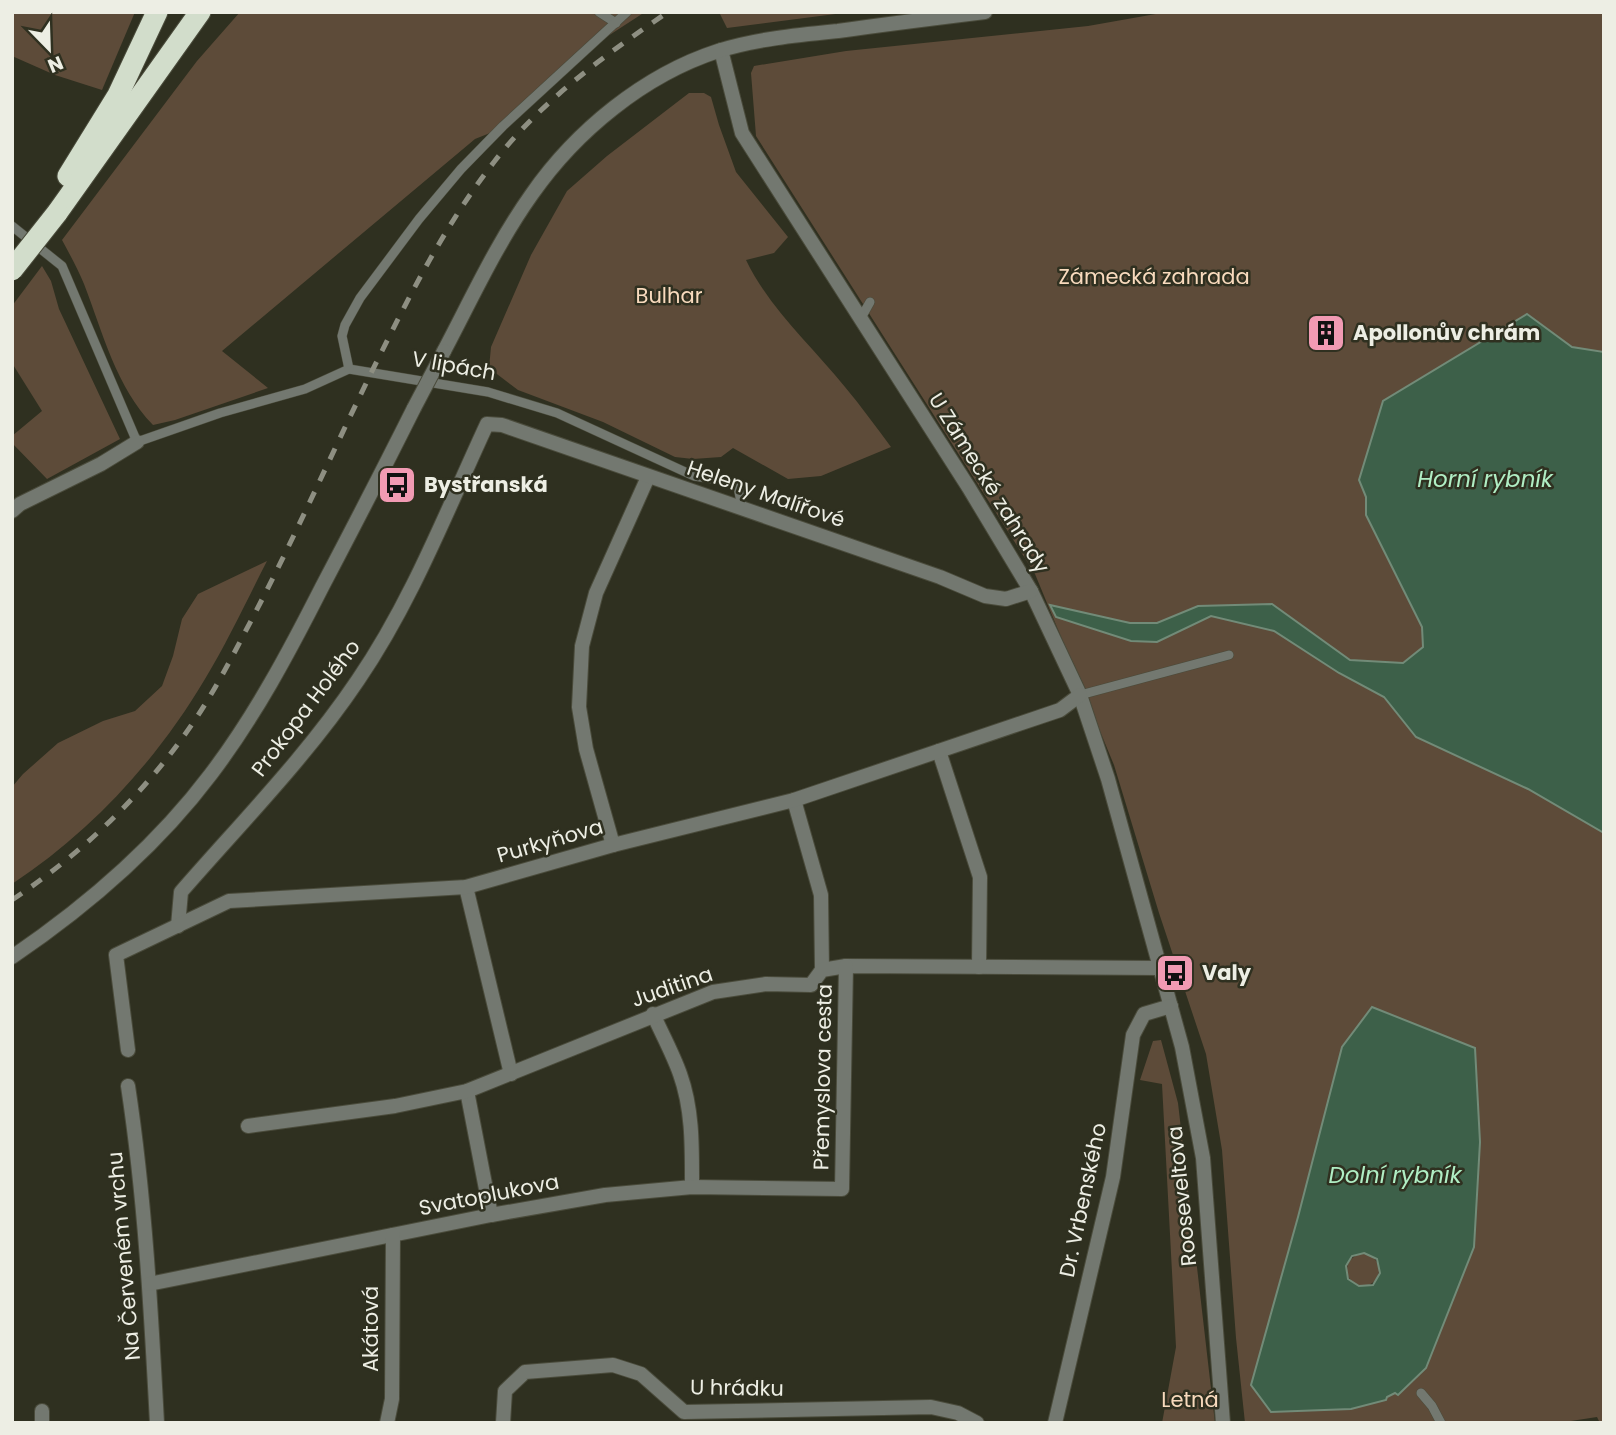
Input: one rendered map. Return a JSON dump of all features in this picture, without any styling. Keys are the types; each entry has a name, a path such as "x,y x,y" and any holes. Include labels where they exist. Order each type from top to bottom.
{"highway":[{"path":"53,210 118,96 157,12"},
{"path":"12,269 200,12"},
{"path":"168,57 214,12"}],"street":[{"path":"12,957 91,900 173,820 210,776 241,732 279,669 516,218 557,162 579,139 623,102 673,70 721,50 786,37 985,12"},
{"name":"U Zámecké zahrady","path":"721,50 742,133 969,488 1031,591 1080,695 1108,779 1160,968"},
{"name":"Heleny Malířové","path":"487,424 502,425 742,507 940,577 985,596 1006,599 1031,591"},
{"name":"Prokopa Holého","path":"177,926 181,892 317,735 358,680 392,626 487,424"},
{"path":"12,511 20,504 102,464 137,442"},
{"path":"613,845 586,749 579,707 582,646 596,593 648,477"},
{"name":"Purkyňova","path":"128,1050 116,955 229,901 466,887 613,845 794,800 1060,710 1080,695"},
{"path":"939,751 979,877 979,967"},
{"path":"794,800 821,895 822,970"},
{"path":"466,887 510,1074"},
{"name":"Juditina","path":"248,1126 395,1106 467,1091 712,992 766,984 811,985 822,970 846,966 1160,968"},
{"name":"Přemyslova cesta","path":"842,1189 846,966"},
{"name":"Rooseveltova","path":"1160,968 1182,1047 1203,1158 1223,1423"},
{"name":"Dr. Vrbenského","path":"1055,1423 1113,1177 1133,1035 1144,1014 1171,1006"},
{"path":"653,1014 680,1074 688,1102 692,1187"},
{"name":"Na Červeném vrchu","path":"128,1086 135,1131 149,1284 157,1423"},
{"path":"467,1091 491,1215"},
{"name":"Svatoplukova","path":"149,1284 491,1215 605,1195 692,1187 842,1189"},
{"name":"Akátová","path":"387,1423 392,1399 393,1235"},
{"name":"U hrádku","path":"503,1423 505,1391 525,1372 613,1365 641,1374 686,1417 931,1407 958,1413 977,1423"}],"lane":[{"path":"599,12 616,23"},
{"path":"12,226 62,266 137,442 220,413 305,389 349,369 342,336 360,298 419,219 461,169 503,126 627,12"},
{"path":"861,318 870,302"},
{"name":"V lipách","path":"349,369 488,392 557,413 694,476 727,481 738,486 742,507"},
{"path":"1080,695 1229,655"},
{"path":"1421,1393 1441,1423"}],"green space":[{"path":"12,12 135,12 102,90 55,75 12,56"},
{"path":"240,12 645,12 608,36 542,91 510,125 475,139 222,351 268,388 153,425 129,394 120,377 82,278 62,240 197,61"},
{"path":"719,12 851,12 727,28"},
{"name":"Zámecká zahrada","path":"1167,12 1604,12 1604,352 1572,347 1527,314 1359,480 1366,497 1366,515 1422,627 1423,647 1402,663 1350,660 1339,673 1384,697 1416,737 1528,789 1604,833 1604,1423 1600,1423 1597,1417 1558,1423 1245,1423 1222,1150 1206,1054 1114,765 1035,574 756,136 751,73 754,66 846,51 1088,26","holes":["1475,1048 1480,1142 1474,1247 1426,1368 1386,1397 1251,1385 1298,1217"]},
{"name":"Bulhar","path":"689,93 704,93 711,97 736,172 788,237 774,253 746,260 756,278 891,447 821,476 788,479 733,448 721,457 675,457 603,422 518,390 489,368 491,347 531,255 567,191 607,156"},
{"path":"42,266 51,281 59,309 120,439 47,479 12,443 12,436 42,411 12,363 12,306"},
{"path":"267,561 213,665 186,709 144,766 95,818 41,864 12,884 12,787 58,743 103,721 135,711 162,686 182,619 198,594"},
{"name":"Letná","path":"1161,1040 1178,1103 1215,1423 1162,1423 1176,1347 1162,1084 1140,1080 1153,1041"},
{"path":"1363,1254 1375,1258 1379,1270 1375,1282 1363,1286 1351,1282 1347,1270 1351,1258"}],"water":[{"name":"Horní rybník","path":"1527,314 1572,347 1604,352 1604,833 1528,789 1416,737 1384,697 1339,673 1274,631 1211,616 1157,642 1131,641 1056,617 1050,605 1130,623 1157,623 1198,606 1272,604 1350,660 1403,663 1423,647 1422,627 1366,515 1366,497 1359,480 1383,401"},
{"name":"Dolní rybník","path":"1372,1007 1475,1048 1480,1142 1474,1247 1426,1368 1398,1395 1395,1393 1386,1400 1351,1409 1271,1412 1251,1385 1342,1047","holes":["1364,1253 1377,1259 1380,1273 1373,1285 1359,1286 1348,1279 1346,1266 1352,1256"]}],"railway":[{"path":"12,900 83,846 126,805 165,761 203,708 271,583 407,302 447,230 477,184 512,140 553,99 598,62 668,12"}],"place":[{"name":"Apollonův chrám","path":"1326,333"},
{"name":"Bystřanská","path":"397,485"},
{"name":"Valy","path":"1175,973"}]}
